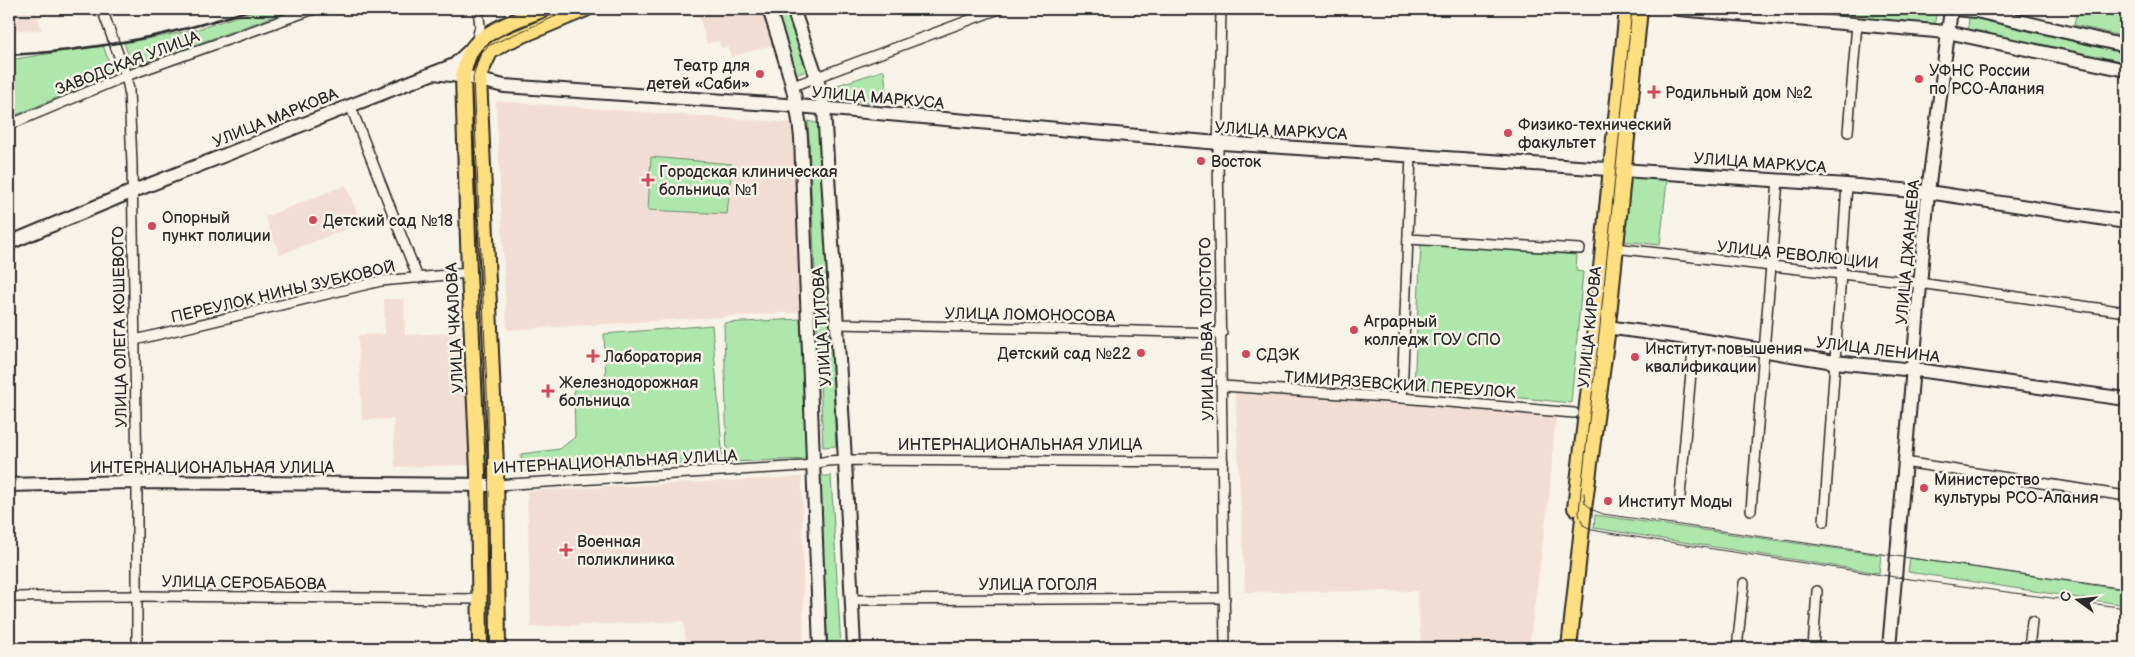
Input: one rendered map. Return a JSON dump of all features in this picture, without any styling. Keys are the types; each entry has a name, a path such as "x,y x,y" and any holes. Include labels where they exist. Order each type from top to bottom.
{"main road":[{"name":"УЛИЦА МАРКОВА","path":"475,45 498,30 545,9"},
{"path":"498,648 496,485 479,79 490,52 503,44 586,9"},
{"name":"УЛИЦА КИРОВА","path":"1560,648 1602,326 1615,248 1627,9"},
{"name":"УЛИЦА КИРОВА","path":"1569,648 1618,169 1640,9"},
{"name":"УЛИЦА ЧКАЛОВА","path":"475,45 466,62 463,76 478,485 480,648"}],"street":[{"name":"УЛИЦА ОЛЕГА КОШЕВОГО","path":"102,9 126,76 129,90 137,482 137,648"},
{"name":"ЗАВОДСКАЯ УЛИЦА","path":"9,125 126,76 314,9"},
{"name":"УЛИЦА ЧКАЛОВА","path":"475,45 480,26 478,9"},
{"name":"УЛИЦА ТИТОВА","path":"768,9 793,86 798,106 801,138 820,648"},
{"name":"УЛИЦА ТИТОВА","path":"793,9 817,78 824,109 854,648"},
{"path":"793,86 999,9"},
{"name":"УЛИЦА ЛЬВА ТОЛСТОГО","path":"1221,9 1218,142 1225,648"},
{"path":"1678,9 1947,32 2126,70"},
{"name":"УЛИЦА ДЖАНАЕВА","path":"1888,648 1928,192 1950,9"},
{"path":"1956,9 1976,10 2126,46"},
{"path":"1848,132 1857,24"},
{"name":"УЛИЦА МАРКОВА","path":"9,243 131,192 454,65 475,45"},
{"name":"УЛИЦА МАРКУСА","path":"434,72 479,79 504,86 798,106 1218,142 1410,154 1928,192 2126,222"},
{"path":"350,105 418,278"},
{"path":"1402,398 1410,154"},
{"path":"1751,510 1778,180"},
{"path":"1824,522 1846,185"},
{"path":"1408,239 1580,249"},
{"name":"УЛИЦА РЕВОЛЮЦИИ","path":"1615,248 1920,283 2126,312"},
{"name":"ПЕРЕУЛОК НИНЫ ЗУБКОВОЙ","path":"134,340 381,281 469,273"},
{"name":"УЛИЦА ЛОМОНОСОВА","path":"837,324 1222,333"},
{"name":"УЛИЦА ЛЕНИНА","path":"1602,326 1834,362 1913,370 2126,399"},
{"path":"1680,496 1694,339"},
{"name":"ТИМИРЯЗЕВСКИЙ ПЕРЕУЛОК","path":"1222,386 1402,398 1574,413"},
{"name":"ИНТЕРНАЦИОНАЛЬНАЯ УЛИЦА","path":"9,485 137,482 496,485 813,464 845,460 1223,462"},
{"path":"1904,462 2126,496"},
{"path":"1737,648 1744,583"},
{"path":"1813,648 1817,591"},
{"name":"УЛИЦА СЕРОБАБОВА","path":"9,597 136,596 480,599"},
{"name":"УЛИЦА ГОГОЛЯ","path":"852,600 1224,598"},
{"path":"2029,648 2032,621"}],"shaded area":[{"path":"9,9 35,9 42,30 9,30"},
{"path":"720,9 765,9 776,44 731,57 728,46 721,48 719,41 707,44 699,15"},
{"name":"Городская клиническая больница №1","path":"496,101 792,123 802,312 507,330"},
{"name":"Детский сад №18","path":"346,185 361,223 280,255 265,217"},
{"path":"384,299 404,299 405,335 467,332 472,465 395,467 393,419 362,420 358,335 385,334"},
{"path":"1235,392 1556,415 1549,496 1529,648 1421,648 1417,591 1245,592"},
{"path":"802,477 804,648 686,648 684,621 531,627 527,491"}],"green space":[{"path":"260,9 294,9 133,67 124,43 195,30"},
{"path":"774,9 789,9 809,70 795,75"},
{"path":"1723,9 1889,9 1936,12 1935,24"},
{"path":"2077,9 2126,9 2126,37 2074,25"},
{"path":"1969,16 2126,50 2126,66 1968,32"},
{"path":"103,45 113,74 9,118 9,60"},
{"path":"884,70 888,103 837,100 835,86"},
{"path":"808,121 820,124 836,446 823,447"},
{"path":"651,157 732,164 727,214 648,210"},
{"path":"1630,176 1667,180 1660,245 1624,241"},
{"path":"1421,244 1577,255 1576,271 1583,272 1571,403 1414,387"},
{"path":"800,319 808,459 727,462 724,323"},
{"path":"712,325 723,461 521,471 521,454 560,449 575,437 574,385 606,383 604,334"},
{"path":"819,476 831,476 841,648 828,648"},
{"path":"1595,515 1881,555 1879,573 1594,528"},
{"path":"1910,558 2126,590 2126,605 1908,572"}],"tram line":[{"path":"490,648 488,412 473,77 480,54 488,46 572,9"},
{"path":"1632,9 1600,326 1581,490 1579,514 1583,525 1603,532 1895,577 2126,608"},
{"path":"1584,493 1585,503 1593,510 1603,514 2126,589"}],"railway":[{"path":"9,55 102,46 193,27 253,9"}],"place":[{"name":"Театр для детей «Саби»","path":"760,74"},
{"name":"УФНС России по РСО-Алания","path":"1919,79"},
{"name":"Родильный дом №2","path":"1654,92"},
{"name":"Физико-технический факультет","path":"1508,133"},
{"name":"Восток","path":"1201,161"},
{"name":"Городская клиническая больница №1","path":"648,180"},
{"name":"Детский сад №18","path":"313,220"},
{"name":"Опорный пункт полиции","path":"152,226"},
{"name":"Аграрный колледж ГОУ СПО","path":"1354,330"},
{"name":"Детский сад №22","path":"1141,353"},
{"name":"СДЭК","path":"1246,354"},
{"name":"Лаборатория","path":"593,356"},
{"name":"Институт повышения квалификации","path":"1635,357"},
{"name":"Железнодорожная больница","path":"548,391"},
{"name":"Министерство культуры РСО-Алания","path":"1924,488"},
{"name":"Институт Моды","path":"1608,501"},
{"name":"Военная поликлиника","path":"566,550"}]}
